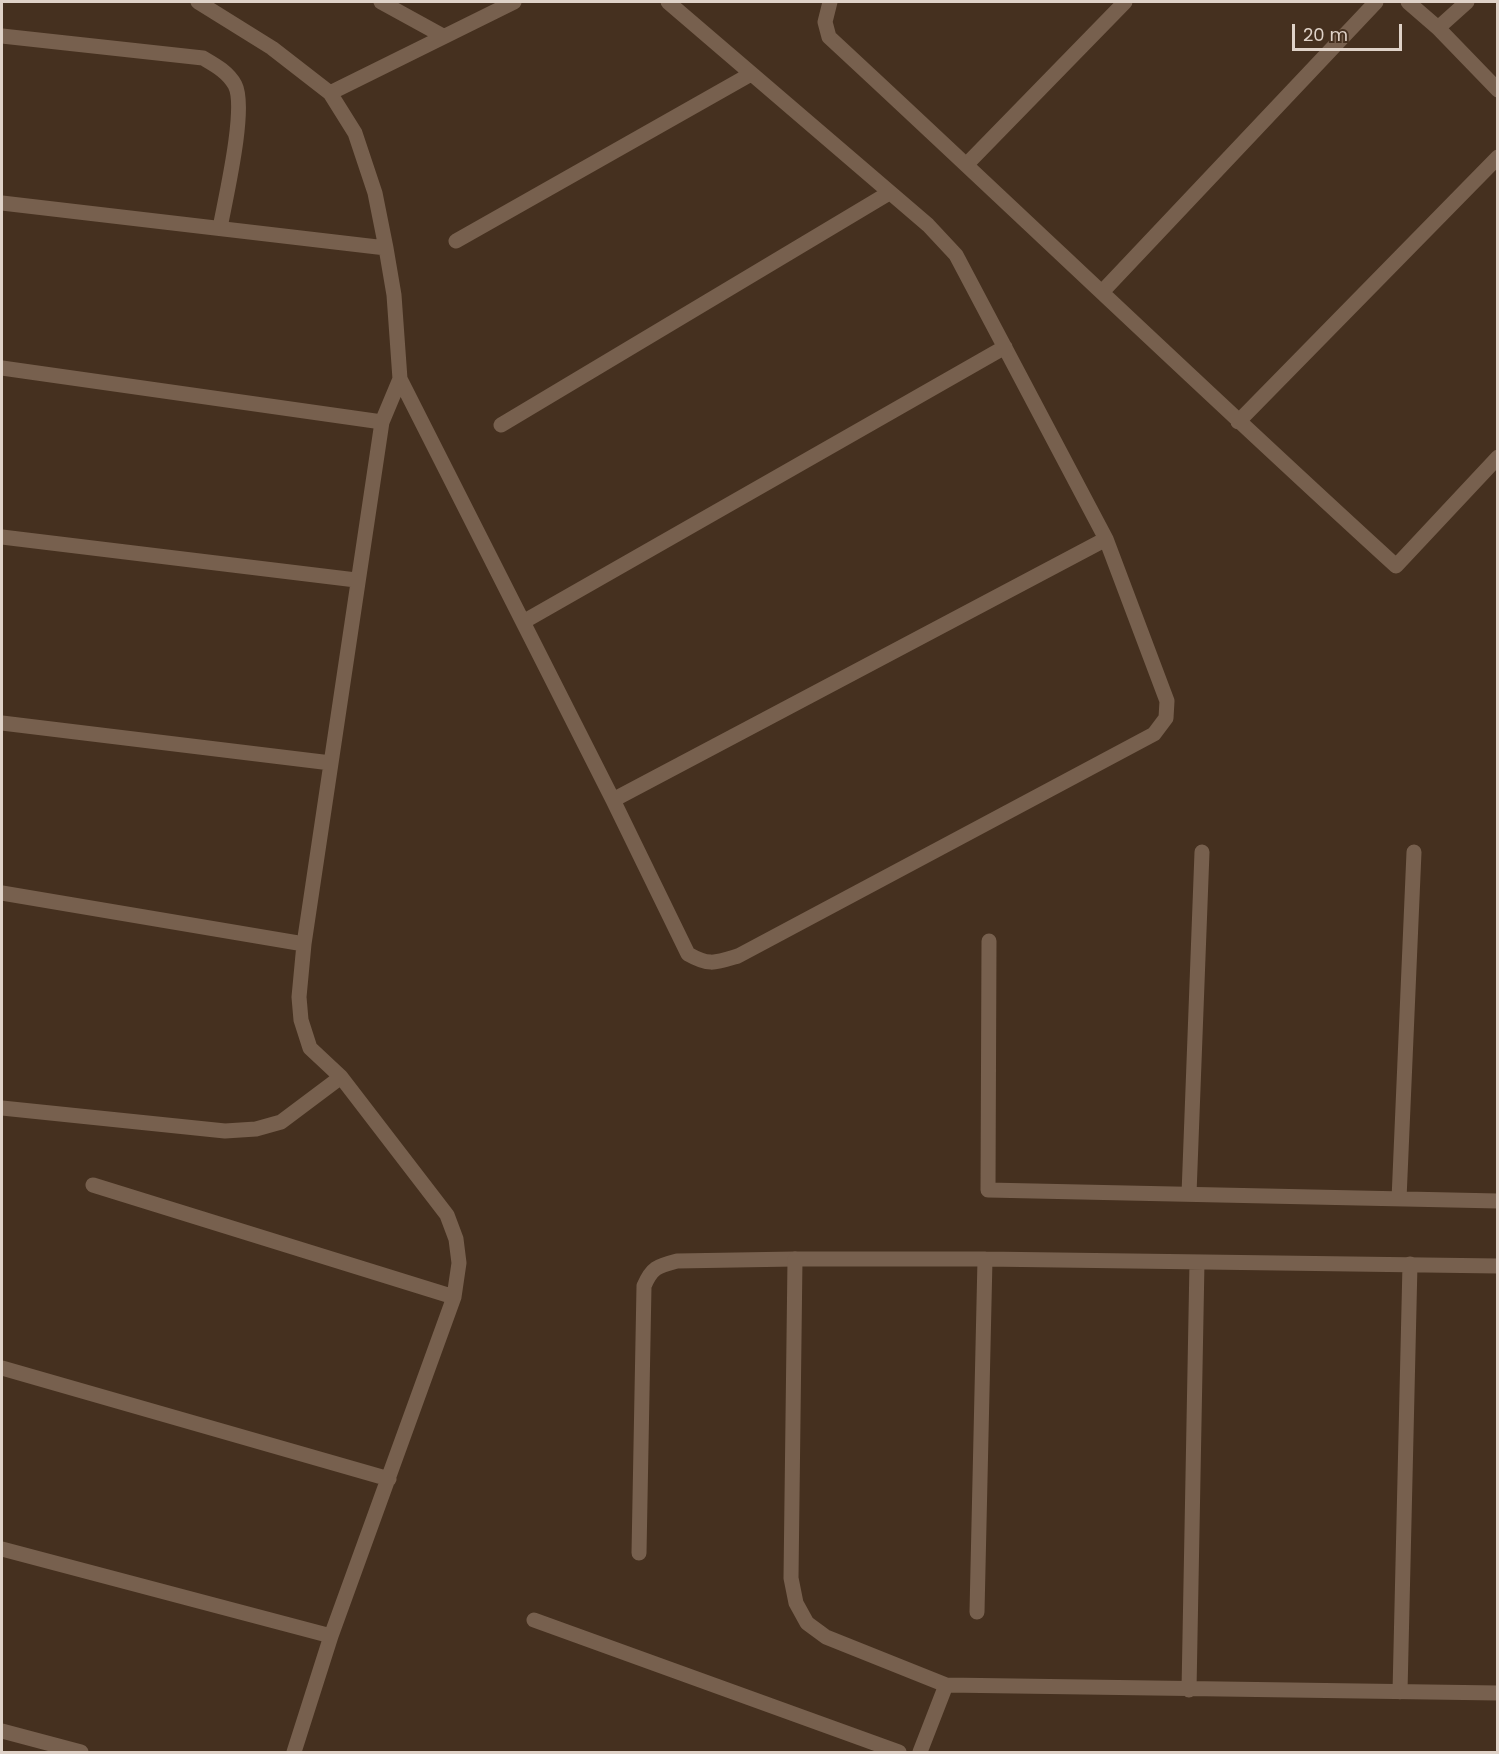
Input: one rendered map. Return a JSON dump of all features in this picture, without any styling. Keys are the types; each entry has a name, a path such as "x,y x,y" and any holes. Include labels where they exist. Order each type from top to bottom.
{"street":[{"path":"198,2 272,48 330,93 355,133 375,193 386,248 394,295 400,378 688,954 703,963 719,962 748,951 1154,734 1166,718 1167,701 1106,539 956,255 928,225 668,2"},
{"path":"381,2 443,36"},
{"path":"330,93 514,2"},
{"path":"830,2 825,22 829,37 967,164 1238,422 1396,566 1497,457"},
{"path":"967,164 1125,2"},
{"path":"1102,292 1376,2"},
{"path":"1408,2 1438,28 1497,90"},
{"path":"1438,28 1467,2"},
{"path":"2,36 203,58 219,67 236,86 239,115 220,228"},
{"path":"456,241 751,74"},
{"path":"1238,422 1497,157"},
{"path":"501,425 889,193"},
{"path":"2,203 386,248"},
{"path":"523,622 1005,347"},
{"path":"2,368 381,422"},
{"path":"294,1752 331,1636 454,1297 459,1263 456,1239 447,1215 341,1077 310,1048 302,1020 299,997 303,944 381,422 400,378"},
{"path":"2,537 357,580"},
{"path":"613,800 1106,539"},
{"path":"2,723 331,763"},
{"path":"1189,1194 1202,852"},
{"path":"1399,1198 1414,852"},
{"path":"2,893 303,944"},
{"path":"989,941 988,1190 1497,1201"},
{"path":"2,1108 225,1131 256,1129 281,1122 341,1077"},
{"path":"93,1185 454,1297"},
{"path":"795,1259 791,1578 796,1603 807,1623 826,1637 946,1685 1497,1693"},
{"path":"639,1553 644,1286 649,1272 659,1266 677,1261 795,1259 985,1259 1497,1266"},
{"path":"977,1612 985,1259"},
{"path":"1190,1690 1197,1262"},
{"path":"1400,1692 1410,1264"},
{"path":"2,1368 389,1479"},
{"path":"2,1549 331,1636"},
{"path":"534,1620 899,1752"},
{"path":"920,1752 946,1685"},
{"path":"2,1731 81,1752"}]}
